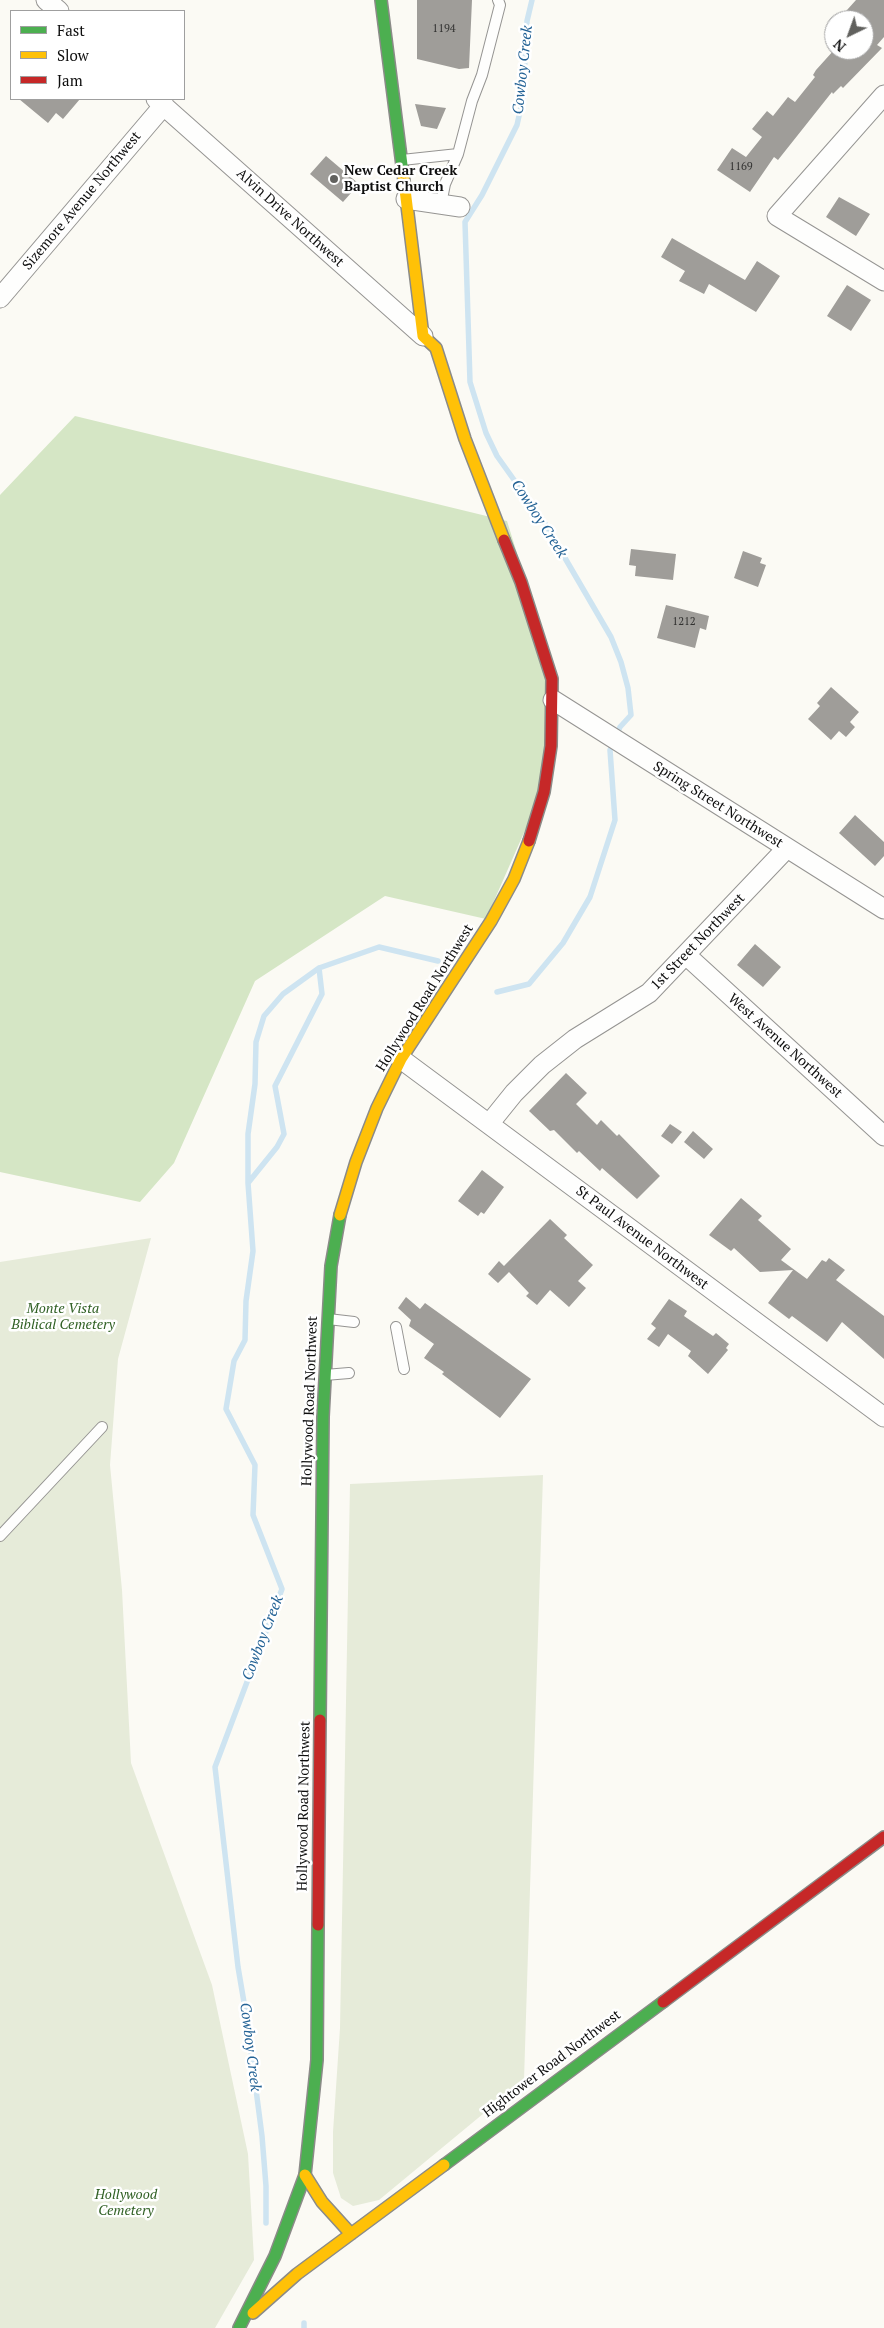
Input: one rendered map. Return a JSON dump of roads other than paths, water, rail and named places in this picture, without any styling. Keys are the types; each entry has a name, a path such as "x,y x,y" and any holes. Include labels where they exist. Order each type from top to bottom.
{"street":[{"path":"46,0 58,10"},
{"path":"381,0 423,336"},
{"path":"884,95 776,216 884,281"},
{"name":"Sizemore Avenue Northwest","path":"0,298 160,102"},
{"name":"Alvin Drive Northwest","path":"160,102 423,336"},
{"path":"406,199 460,208"},
{"name":"Hollywood Road Northwest","path":"241,2325 274,2256 305,2175 317,2060 325,1375 331,1266 341,1213 366,1135 401,1059 491,921 514,878 531,837 544,792 551,746 552,679 521,582 465,439 436,348 423,336"},
{"name":"Spring Street Northwest","path":"553,700 884,909"},
{"name":"1st Street Northwest","path":"489,1124 514,1093 542,1065 575,1039 649,993 787,848"},
{"name":"West Avenue Northwest","path":"686,955 881,1126"},
{"name":"St Paul Avenue Northwest","path":"401,1059 884,1418"},
{"name":"Hightower Road Northwest","path":"241,2325 286,2283 884,1836"},
{"path":"305,2175 322,2202 351,2234"}],"lane":[{"path":"441,204 445,184 458,154 472,101 482,75 500,5 498,0"},
{"path":"401,160 458,154"},
{"path":"328,1319 354,1322"},
{"path":"396,1327 404,1369"},
{"path":"325,1375 349,1373"},
{"path":"0,1536 102,1427"}],"waterway":[{"name":"Cowboy Creek","path":"497,992 529,984 563,943 590,897 615,820 610,750 620,727 631,715 628,688 621,662 611,637 544,522 497,456 486,433 470,382 465,222 482,195 517,125 523,98 527,21 532,0"},
{"name":"Cowboy Creek","path":"266,2223 266,2186 262,2136 238,1967 215,1767 282,1589 253,1515 255,1465 226,1409 234,1361 245,1340 246,1301 253,1251 248,1183 277,1147 284,1134 275,1086 322,994 319,968 379,947 438,961"},
{"path":"248,1183 248,1134 255,1084 256,1042 264,1016 283,994 319,968"},
{"name":"Cowboy Creek","path":"304,2323 304,2328"}],"place":[{"name":"New Cedar Creek Baptist Church","path":"334,179"}],"park label":[{"name":"Monte Vista Biblical Cemetery","path":"63,1318"},
{"name":"Hollywood Cemetery","path":"126,2204"}]}
